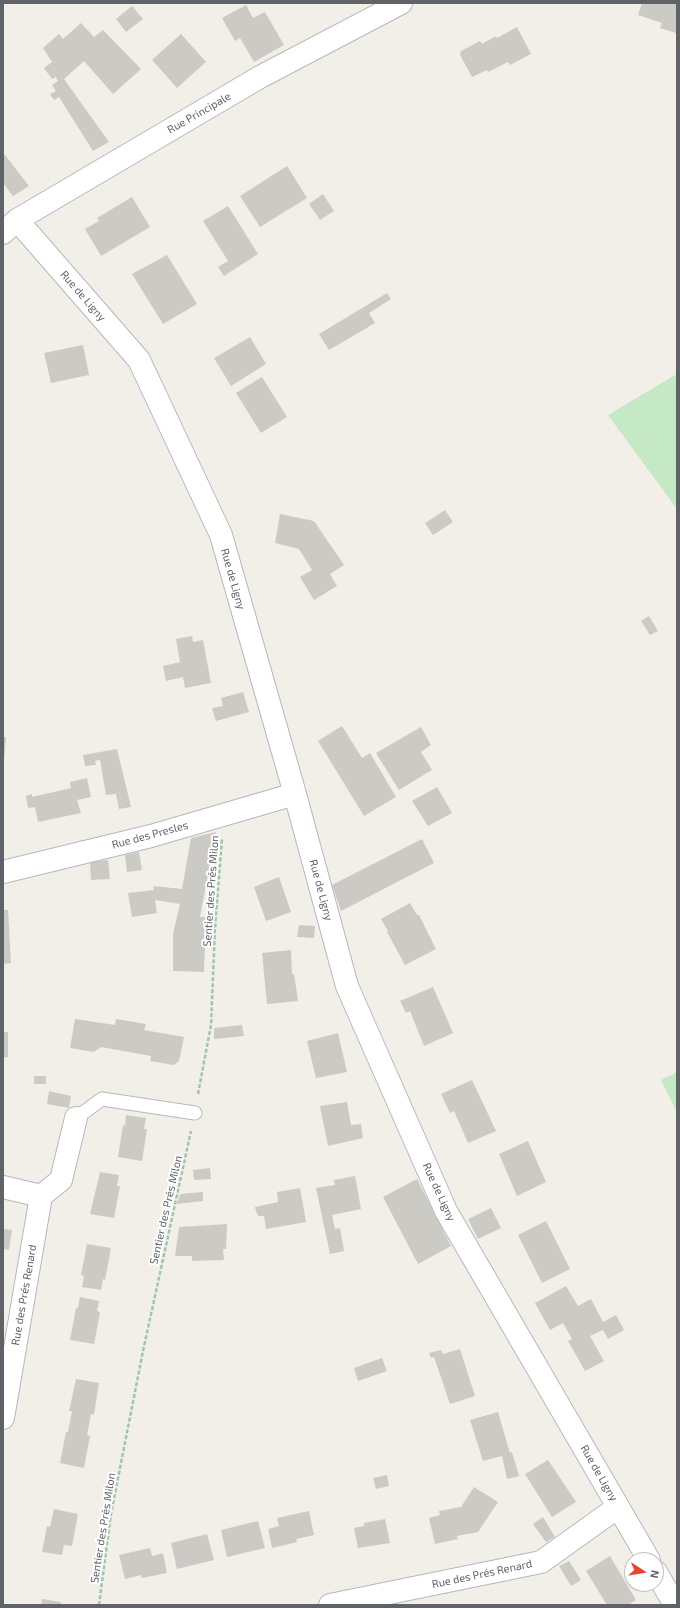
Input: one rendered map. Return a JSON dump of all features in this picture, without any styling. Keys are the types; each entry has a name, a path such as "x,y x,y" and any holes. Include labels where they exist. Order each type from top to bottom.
{"street":[{"name":"Rue Principale","path":"10,227 260,77 401,3"},
{"name":"Rue de Ligny","path":"10,227 139,360 221,535 295,794 347,986 446,1211 644,1552"},
{"name":"Rue des Presles","path":"3,872 151,836 295,794"},
{"path":"3,1187 41,1196 61,1180 76,1118"},
{"name":"Rue des Prés Renard","path":"3,1418 41,1196"},
{"name":"Rue des Prés Renard","path":"330,1605 541,1562 618,1507"},
{"path":"664,1586 675,1605"}],"lane":[{"path":"76,1118 102,1099 195,1113"}],"path":[{"name":"Sentier des Prés Milon","path":"99,1605 114,1498 143,1351 195,1113 212,1025 215,928 224,815"}],"green space":[{"path":"677,374 677,509 608,415"},
{"path":"677,1072 677,1112 661,1080"}],"building":[{"path":"642,3 677,3 676,33 660,28 662,23 638,15"},
{"path":"246,5 253,18 265,12 284,45 254,62 240,38 235,41 222,18"},
{"path":"132,6 143,19 126,32 116,19"},
{"path":"81,23 94,37 103,30 141,69 113,94 84,61 64,79 109,142 93,151 59,97 54,100 50,94 56,91 52,85 58,81 56,77 52,79 44,68 52,62 43,48 59,34 63,39"},
{"path":"517,27 531,54 510,65 508,62 488,72 487,70 472,77 460,55 461,51 480,41 482,44 496,36 497,38"},
{"path":"181,34 206,62 177,88 152,60"},
{"path":"5,155 29,186 13,196 3,183 3,156"},
{"path":"287,166 307,198 260,227 240,196"},
{"path":"323,194 334,211 320,220 309,204"},
{"path":"132,197 150,227 101,256 85,229 99,221 97,218"},
{"path":"228,206 258,254 224,276 218,267 228,261 203,221"},
{"path":"167,255 197,304 163,324 132,274"},
{"path":"387,293 391,299 369,313 375,323 329,350 319,334"},
{"path":"250,337 266,364 231,386 214,358"},
{"path":"83,345 89,375 51,383 44,353"},
{"path":"262,377 287,417 261,433 236,393"},
{"path":"445,510 453,522 433,535 425,523"},
{"path":"280,514 314,521 344,565 330,574 337,586 314,600 300,577 312,570 299,549 275,543"},
{"path":"649,616 658,631 650,635 641,621"},
{"path":"192,636 193,642 203,640 211,683 185,688 183,677 166,681 163,666 180,662 176,639"},
{"path":"243,692 249,712 216,721 212,708 223,706 221,698"},
{"path":"342,726 362,758 370,753 396,797 364,816 318,741"},
{"path":"421,727 431,745 421,752 432,770 399,790 376,753"},
{"path":"3,737 6,737 4,761 3,761"},
{"path":"117,749 131,807 119,809 116,794 106,795 100,760 95,761 96,765 85,766 83,755"},
{"path":"87,778 91,797 77,800 81,813 38,822 35,807 28,808 26,796 32,794 32,797 71,788 70,782"},
{"path":"437,787 452,813 428,826 412,801"},
{"path":"216,832 200,917 206,917 204,972 173,971 173,934 180,904 155,900 157,913 132,917 128,893 154,890 153,886 182,889 191,838"},
{"path":"422,839 434,863 341,911 332,885"},
{"path":"139,852 142,870 127,872 125,855"},
{"path":"108,860 110,879 91,880 90,862"},
{"path":"279,877 291,912 266,921 254,887"},
{"path":"410,903 417,915 419,915 436,949 405,965 381,919"},
{"path":"3,910 8,910 11,963 3,964"},
{"path":"299,925 315,926 314,938 297,937"},
{"path":"291,950 292,974 294,974 298,1001 267,1004 262,953"},
{"path":"433,987 453,1033 424,1046 410,1011 406,1013 400,1001"},
{"path":"75,1019 115,1025 116,1019 146,1024 144,1030 184,1037 179,1061 174,1065 150,1061 151,1056 101,1047 94,1052 70,1048"},
{"path":"242,1025 244,1036 214,1039 214,1028"},
{"path":"3,1032 8,1032 8,1057 3,1058"},
{"path":"338,1033 347,1072 316,1078 307,1041"},
{"path":"34,1076 46,1076 46,1084 34,1084"},
{"path":"472,1080 496,1131 468,1143 454,1111 450,1113 441,1094"},
{"path":"49,1091 71,1096 69,1108 47,1104"},
{"path":"347,1102 351,1125 361,1124 363,1138 328,1146 320,1106"},
{"path":"126,1115 146,1118 144,1129 147,1129 142,1161 118,1157"},
{"path":"528,1141 546,1182 517,1196 499,1154"},
{"path":"210,1168 211,1179 194,1180 193,1170"},
{"path":"100,1172 119,1175 117,1186 120,1186 114,1218 90,1214"},
{"path":"355,1176 361,1209 332,1215 335,1229 340,1228 344,1251 330,1254 316,1188 335,1185 334,1180"},
{"path":"417,1179 451,1246 418,1264 383,1197"},
{"path":"300,1188 306,1222 266,1229 264,1216 259,1216 257,1214 255,1207 278,1202 277,1192"},
{"path":"203,1192 203,1201 177,1204 180,1194"},
{"path":"491,1208 501,1228 478,1239 468,1219"},
{"path":"546,1221 570,1269 542,1283 518,1235"},
{"path":"227,1224 226,1249 223,1249 224,1260 192,1261 192,1256 175,1256 179,1227"},
{"path":"3,1229 12,1230 9,1250 3,1249"},
{"path":"87,1244 111,1248 105,1280 103,1279 101,1290 82,1287 84,1276 81,1275"},
{"path":"566,1286 578,1306 591,1299 603,1322 616,1315 624,1330 608,1339 603,1330 590,1336 604,1361 585,1371 568,1341 572,1339 563,1323 550,1330 535,1303"},
{"path":"80,1297 99,1301 97,1311 100,1312 94,1344 70,1340 76,1308 78,1308"},
{"path":"460,1349 475,1396 450,1404 434,1357 431,1358 429,1353 441,1350 443,1354"},
{"path":"382,1358 387,1371 358,1381 354,1368"},
{"path":"76,1379 99,1383 94,1415 91,1414 87,1435 90,1436 84,1468 60,1463 72,1411 69,1411"},
{"path":"498,1412 510,1453 512,1452 519,1476 507,1479 502,1456 483,1461 470,1420"},
{"path":"548,1460 576,1502 552,1517 525,1474"},
{"path":"387,1475 389,1486 376,1489 373,1478"},
{"path":"474,1487 498,1502 478,1532 457,1536 458,1539 435,1544 429,1518 440,1515 439,1511 461,1507"},
{"path":"54,1509 78,1514 72,1546 64,1545 62,1555 42,1552 47,1526 50,1527"},
{"path":"309,1511 314,1535 296,1539 297,1542 272,1548 268,1529 279,1526 277,1518"},
{"path":"543,1517 555,1537 546,1542 533,1524"},
{"path":"385,1519 390,1543 358,1548 354,1528 364,1526 364,1523"},
{"path":"258,1521 265,1548 227,1557 221,1530"},
{"path":"207,1534 214,1560 177,1569 171,1543"},
{"path":"150,1548 152,1556 163,1553 167,1573 142,1578 141,1575 125,1579 119,1555"},
{"path":"610,1556 624,1580 624,1592 631,1592 636,1600 628,1605 607,1605 586,1571"},
{"path":"569,1561 581,1580 571,1586 559,1566"},
{"path":"42,1599 61,1602 60,1605 41,1605"}]}
